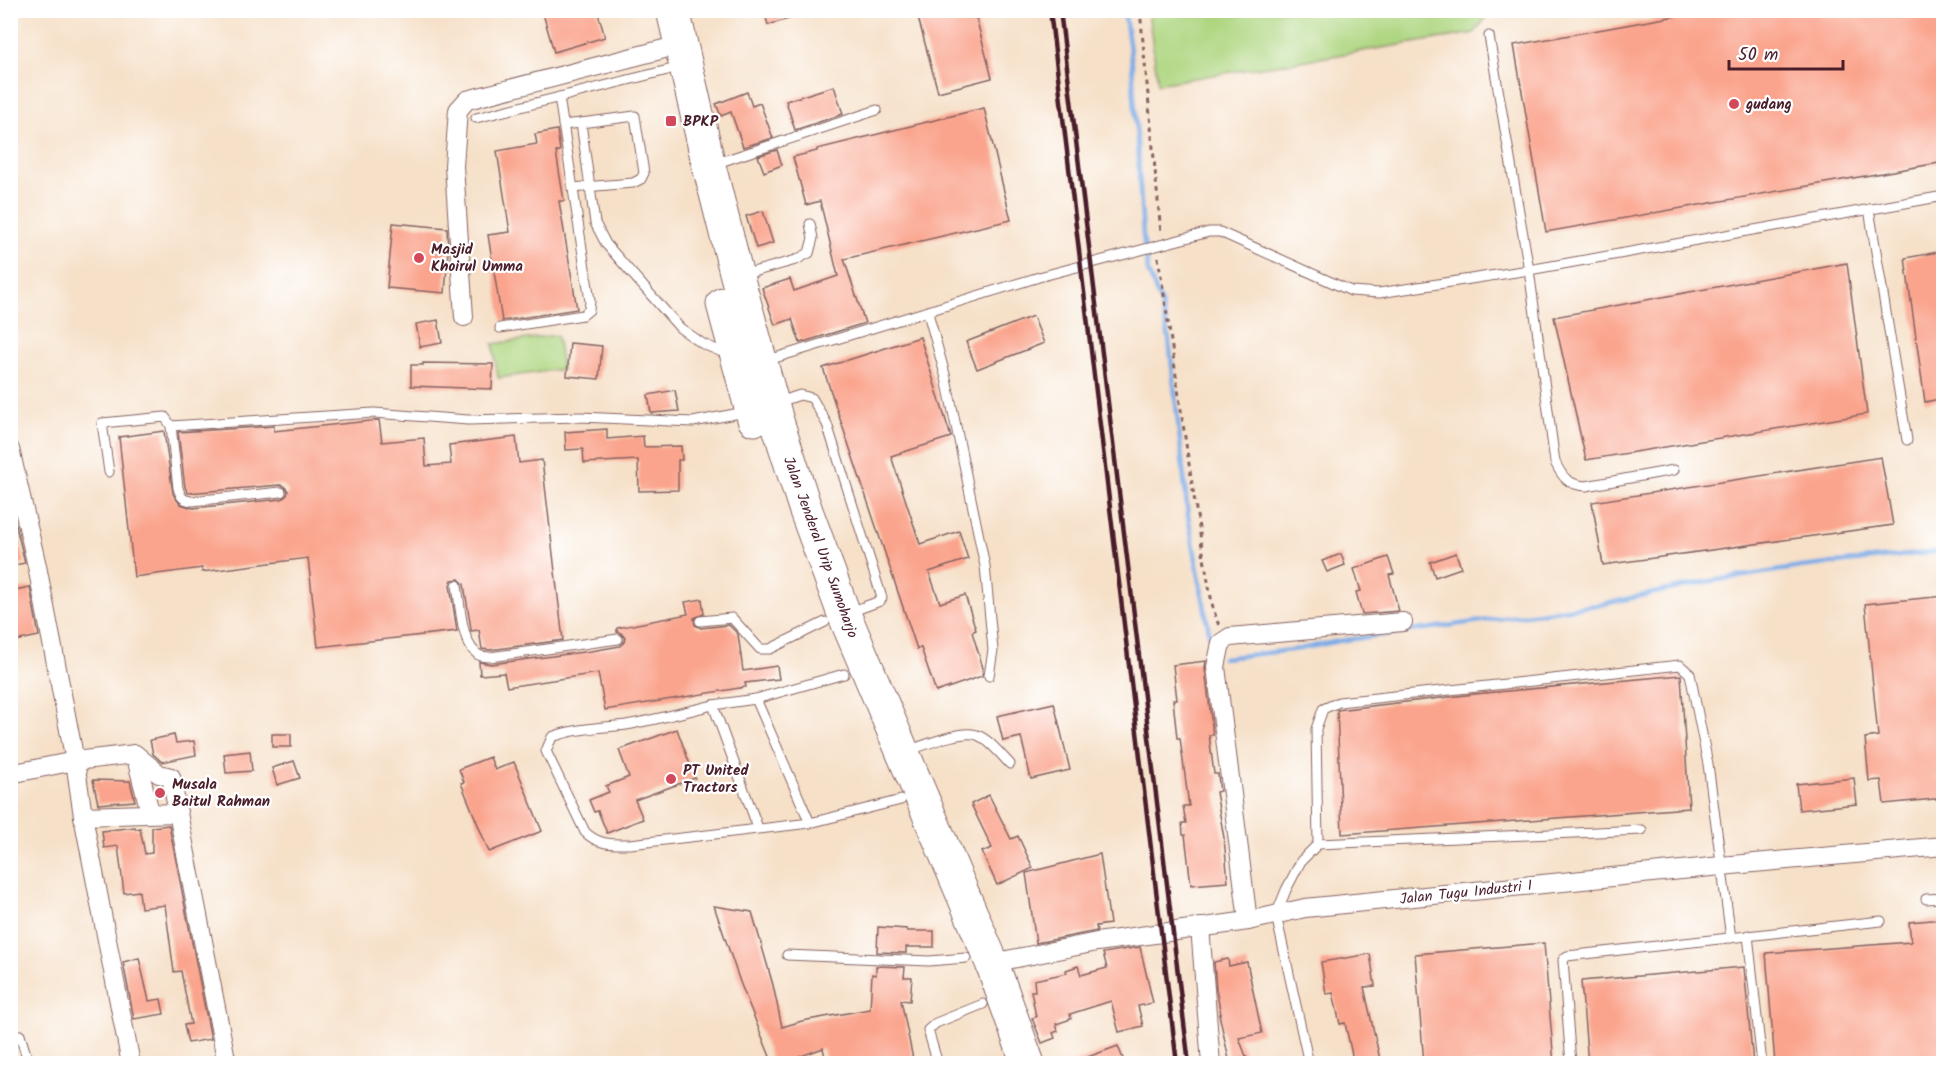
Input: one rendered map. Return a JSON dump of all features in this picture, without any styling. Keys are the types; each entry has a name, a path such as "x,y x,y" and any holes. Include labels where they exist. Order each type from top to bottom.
{"highway":[{"name":"Jalan Jenderal Urip Sumoharjo","path":"655,10 666,60 762,408 805,508 835,618 844,674 901,800 1028,1064"},
{"name":"Jalan Jenderal Urip Sumoharjo","path":"673,10 737,276 749,360"},
{"name":"Jalan Jenderal Urip Sumoharjo","path":"835,618 902,752 979,961 983,1004 1005,1064"}],"street":[{"path":"464,317 454,166 458,110 467,100 666,60"},
{"path":"10,449 38,566 131,1064"},
{"path":"1248,921 1216,667 1221,647 1230,637 1403,622"},
{"path":"135,754 150,812"},
{"path":"10,774 75,761 135,754 159,774 170,776 227,1064"},
{"path":"83,816 150,812 178,813"},
{"name":"Jalan Tugu Industri I","path":"979,961 1248,921 1305,908 1944,846"},
{"path":"1200,927 1211,1064"}],"lane":[{"path":"1489,36 1529,270 1555,462 1567,481 1586,486 1674,470"},
{"path":"476,118 559,97 666,60"},
{"path":"500,328 583,315 589,310 590,301 559,97"},
{"path":"709,166 877,110"},
{"path":"564,125 632,115 637,119 644,167 641,179 633,183 572,188"},
{"path":"581,123 595,223 606,243 680,328 703,344 749,360 928,313 1040,278 1209,232 1221,232 1351,291 1379,293 1529,270 1944,196"},
{"path":"1869,209 1907,440"},
{"path":"737,276 796,260 809,253 813,238 810,224"},
{"path":"928,313 946,378 985,566 993,650 989,676"},
{"path":"171,426 374,413 468,420 580,417 693,422 762,408 800,395 813,398 827,424 882,597 880,602 835,618 770,649 760,649 732,618 700,621"},
{"path":"109,472 102,423 165,417 171,426 178,488 184,500 215,500 281,492"},
{"path":"457,585 465,635 475,653 483,656 490,657 618,639"},
{"path":"1318,844 1316,729 1323,709 1339,702 1680,665 1690,674 1708,764 1731,938"},
{"path":"844,674 756,699 713,705 650,721 612,727 575,729 552,737 546,751 585,832 593,840 608,844 630,844 810,823 901,800"},
{"path":"756,699 810,823"},
{"path":"713,705 758,828"},
{"path":"902,752 954,736 974,734 981,736 1010,764"},
{"path":"1310,1064 1276,915 1301,861 1318,844 1642,830"},
{"path":"1926,899 1944,898"},
{"path":"1571,1064 1563,960 1567,956 1881,921"},
{"path":"1748,935 1762,1064"},
{"path":"787,955 979,961"},
{"path":"938,1064 928,1030 936,1023 983,1004"},
{"path":"10,1034 20,1035 29,1064"}],"path":[{"path":"1140,10 1156,164 1156,246 1200,537 1221,647"}],"green space":[{"path":"1148,10 1491,11 1474,33 1158,84"},
{"path":"557,335 562,369 498,378 493,344"}],"building":[{"path":"542,10 597,10 605,37 554,52"},
{"path":"764,10 805,10 805,14 768,25"},
{"path":"916,10 974,10 992,78 938,92"},
{"name":"gudang","path":"1710,10 1944,10 1944,162 1546,232 1514,45"},
{"path":"834,86 843,114 795,130 786,101"},
{"path":"747,92 752,106 760,103 773,138 743,147 731,112 721,116 716,104"},
{"path":"984,108 1011,220 844,259 865,323 800,343 792,319 775,325 762,288 790,279 794,291 838,276 820,201 806,205 793,157"},
{"path":"557,130 560,151 556,152 564,201 559,201 577,309 502,321 488,235 510,232 497,151 537,144 535,134"},
{"path":"777,150 782,165 764,172 758,156"},
{"path":"763,211 773,243 756,248 746,216"},
{"name":"Masjid Khoirul Umma","path":"393,223 447,228 445,293 387,288"},
{"path":"1944,251 1944,398 1925,402 1905,258"},
{"path":"1847,263 1867,414 1586,460 1554,317"},
{"path":"1033,316 1044,343 977,369 966,342"},
{"path":"438,320 442,343 420,347 416,324"},
{"path":"920,337 951,437 891,456 920,544 959,531 968,559 929,572 940,603 965,595 976,630 972,632 983,668 982,676 936,692 921,648 917,649 823,368"},
{"path":"570,343 602,346 599,379 567,376"},
{"path":"423,363 493,364 492,389 411,386 411,365 423,365"},
{"path":"675,390 679,411 651,413 648,395"},
{"path":"379,420 382,442 424,438 426,466 451,464 449,445 516,437 519,463 542,460 563,640 490,650 482,649 479,630 471,631 464,584 459,579 452,580 450,585 457,631 318,647 308,558 202,572 202,568 134,577 119,437 164,431 173,494 180,504 193,508 282,499 288,491 280,485 188,493 185,487 178,432 274,426 274,431"},
{"path":"607,429 607,439 643,436 644,447 681,446 682,460 678,460 678,490 639,491 638,460 584,463 583,449 566,450 565,432"},
{"path":"1881,457 1893,525 1603,565 1592,502"},
{"path":"10,522 15,522 25,563 10,566"},
{"path":"1456,553 1461,568 1435,577 1430,562"},
{"path":"1341,554 1345,565 1327,572 1322,561"},
{"path":"1388,557 1394,574 1389,575 1399,611 1362,614 1356,592 1361,591 1354,569"},
{"path":"30,587 39,636 10,642 10,591"},
{"path":"1944,596 1944,798 1884,804 1881,780 1869,781 1865,738 1878,736 1865,604"},
{"path":"702,599 704,614 694,618 695,625 701,628 729,625 738,634 743,671 777,666 779,679 745,683 746,687 605,710 598,673 507,687 504,673 480,675 479,662 491,664 620,646 625,638 617,632 617,628 688,614 685,602"},
{"path":"1206,661 1213,735 1209,735 1214,774 1218,774 1220,791 1216,792 1224,838 1228,882 1191,885 1182,823 1186,823 1183,806 1189,806 1180,738 1177,738 1173,700 1177,700 1173,665"},
{"path":"1681,675 1689,808 1342,834 1337,710 1475,694"},
{"path":"1054,703 1070,770 1031,779 1021,737 1003,741 997,716"},
{"path":"677,729 695,778 635,800 643,819 607,833 598,811 594,812 589,800 609,792 606,786 629,777 619,750"},
{"path":"272,734 291,734 291,747 272,747"},
{"path":"174,735 176,743 194,741 196,755 162,762 153,754 150,740"},
{"path":"250,751 252,771 226,773 224,754"},
{"path":"490,757 495,770 514,762 542,831 489,852 461,783 464,782 459,769"},
{"path":"294,761 300,778 277,785 272,768"},
{"path":"1854,778 1857,804 1799,810 1796,784"},
{"path":"93,780 130,781 135,801 98,804"},
{"path":"989,795 1011,839 1018,836 1033,868 997,885 982,852 992,848 971,804"},
{"path":"169,825 211,1039 188,1043 184,1025 191,1024 181,971 174,972 165,905 141,908 139,891 124,893 118,846 104,848 102,831 140,828 145,854 152,853 152,827"},
{"path":"1100,854 1110,924 1096,926 1097,931 1036,943 1026,873"},
{"path":"714,906 752,912 773,985 782,1027 802,1021 870,1009 872,974 876,975 876,966 905,967 904,977 912,977 910,1001 901,1000 914,1064 835,1064 834,1060 826,1062 823,1048 796,1058 798,1064 773,1064 740,982"},
{"path":"1944,919 1944,1064 1775,1064 1766,953 1911,942 1909,922"},
{"path":"878,927 907,929 907,931 934,931 934,947 906,947 906,953 877,952"},
{"path":"1544,943 1554,1064 1424,1064 1415,954"},
{"path":"1140,947 1153,1003 1138,1006 1143,1026 1119,1032 1111,1001 1070,1014 1071,1019 1056,1024 1058,1031 1053,1033 1055,1038 1042,1043 1032,1018 1036,1017 1031,991 1035,991 1034,980 1067,973 1066,970 1078,966 1081,975 1107,968 1103,953"},
{"path":"1370,954 1375,986 1364,987 1381,1064 1354,1064 1345,1023 1340,1024 1333,993 1326,994 1321,962"},
{"path":"139,958 149,1001 161,999 164,1014 134,1019 123,962"},
{"path":"1228,959 1229,966 1247,962 1262,1033 1239,1038 1249,1064 1230,1064 1219,1014 1221,1014 1214,962"},
{"path":"1744,967 1753,1064 1588,1064 1581,981"},
{"path":"1118,1046 1125,1064 1074,1064 1074,1062"}],"waterway":[{"path":"1124,10 1132,63 1143,236 1148,272 1161,303 1169,339 1188,515 1211,643 1214,646"},
{"path":"1223,658 1300,649 1339,641 1604,604 1705,582 1801,567 1944,551"}],"railway":[{"path":"1050,10 1177,1064"},
{"path":"1060,10 1189,1064"}],"place":[{"name":"gudang","path":"1734,104"},
{"name":"BPKP","path":"671,121"},
{"name":"Masjid Khoirul Umma","path":"419,258"},
{"name":"PT United Tractors","path":"671,779"},
{"name":"Musala Baitul Rahman","path":"160,793"}]}
